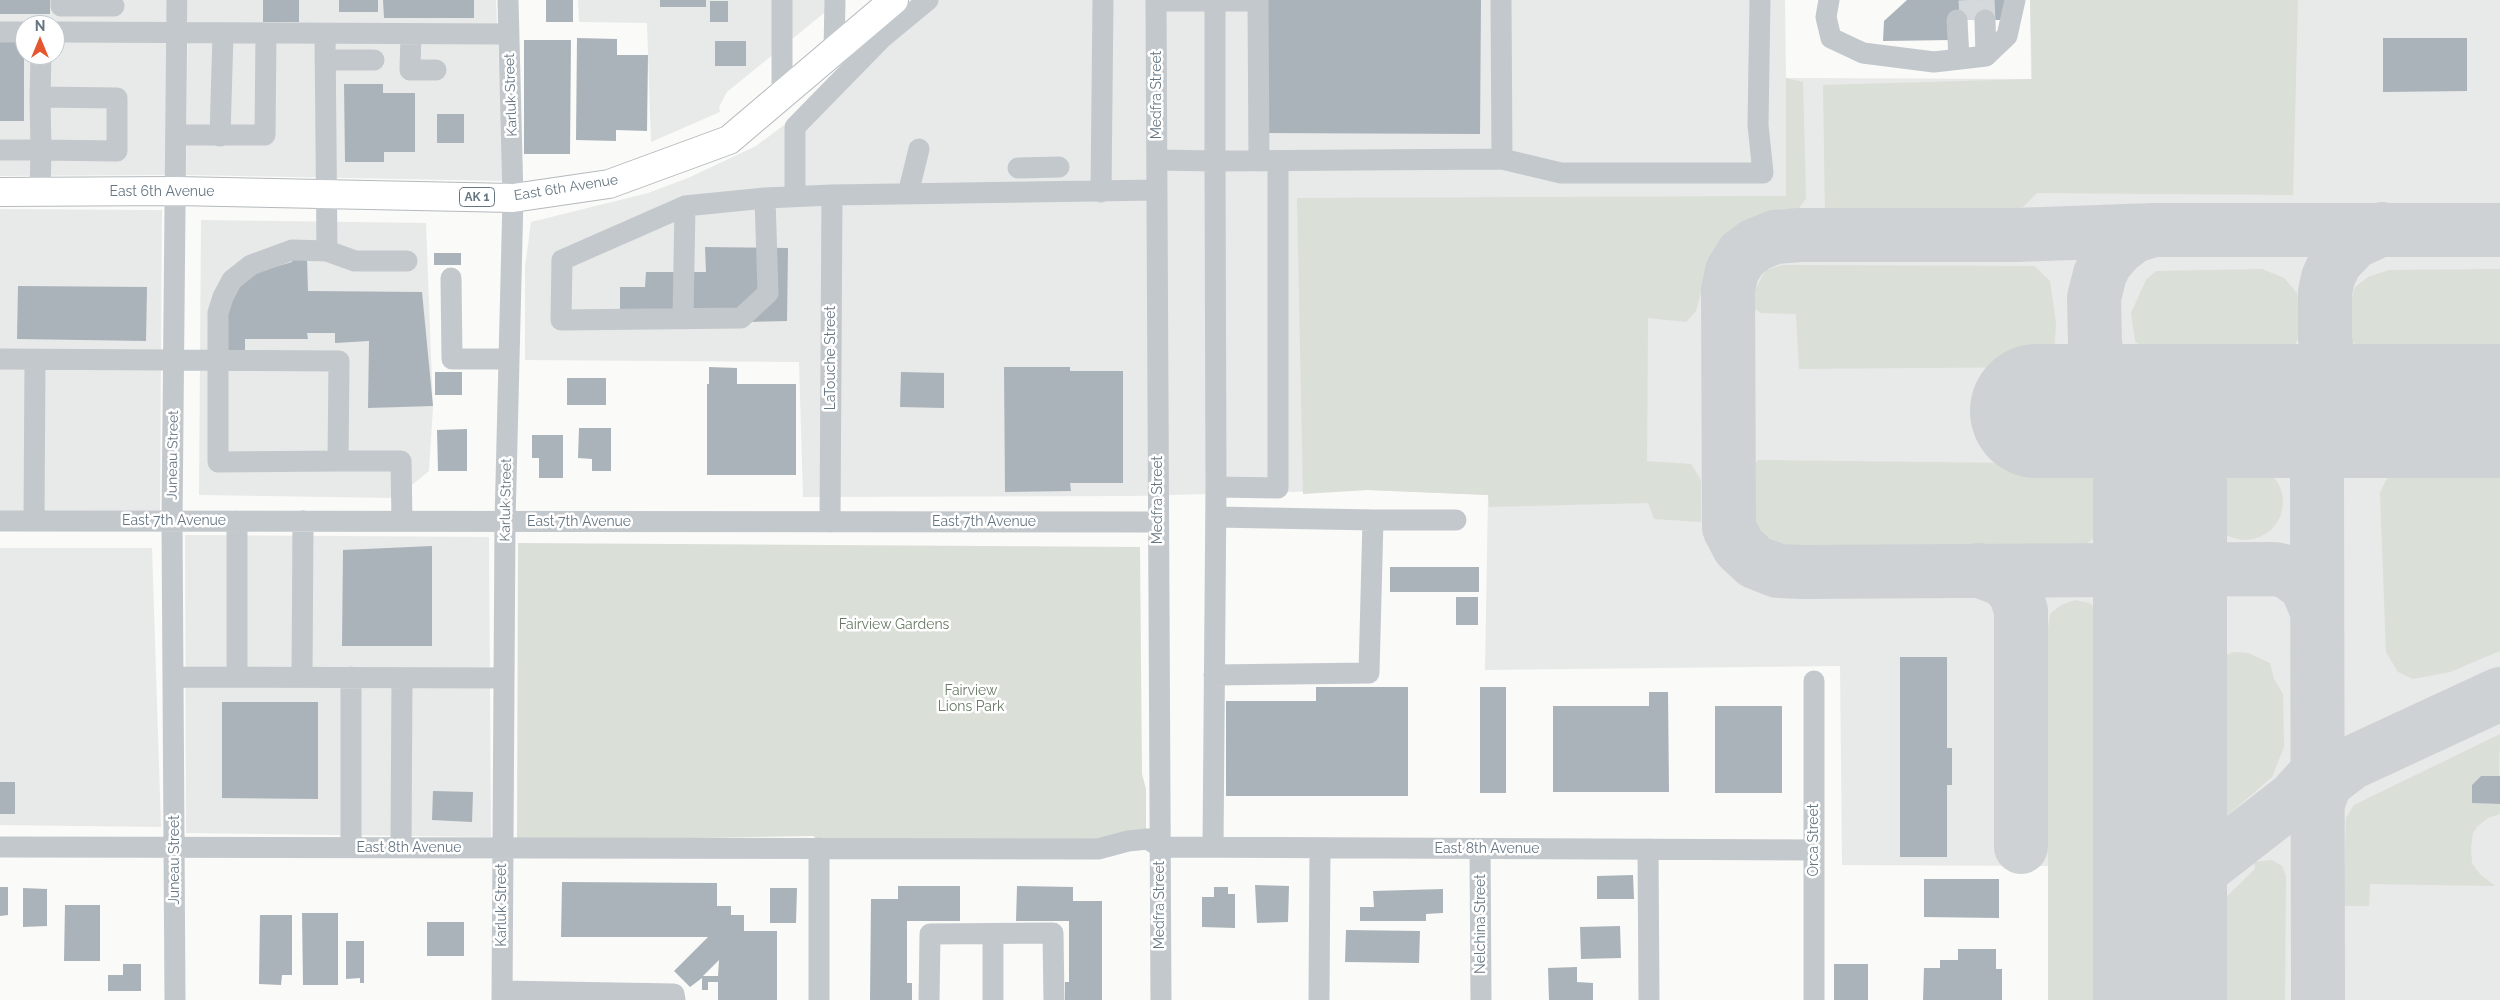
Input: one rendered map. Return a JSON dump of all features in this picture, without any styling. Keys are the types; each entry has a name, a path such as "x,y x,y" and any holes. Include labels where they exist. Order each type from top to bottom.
{"highway":[{"name":"East 6th Avenue","path":"0,192 176,191 513,198 609,184 729,140 894,0"}],"street":[{"path":"61,0 61,6 114,6"},
{"name":"Juneau Street","path":"175,1000 176,847 172,521 177,0"},
{"name":"Karluk Street","path":"502,996 505,522 513,198 508,0"},
{"path":"782,0 782,94"},
{"path":"834,49 835,0"},
{"path":"795,196 795,126 882,38 928,0"},
{"path":"1101,192 1103,0"},
{"path":"1213,847 1216,517 1215,0"},
{"path":"1501,0 1502,159"},
{"path":"1157,160 1502,159 1561,173 1763,173 1758,124 1760,0"},
{"path":"1829,0 1826,18 1831,38 1864,53 1934,62 1972,58 2007,36 2015,0"},
{"path":"1156,1 1258,1 1268,161 1278,488 1216,487"},
{"name":"Medfra Street","path":"1156,1 1160,1000"},
{"path":"1966,12 1972,58"},
{"path":"0,32 15,32"},
{"path":"65,32 509,34"},
{"path":"220,136 222,34"},
{"path":"176,135 265,135 266,34"},
{"path":"324,34 327,251"},
{"path":"411,34 410,70 436,70"},
{"path":"325,60 374,60"},
{"path":"40,192 41,65"},
{"path":"0,150 117,151 118,98 40,97"},
{"path":"908,194 918,150"},
{"path":"1018,168 1058,167"},
{"path":"765,198 768,294 740,318 561,320 562,260 685,206 765,198 795,196 1157,190"},
{"name":"LaTouche Street","path":"830,522 832,195"},
{"path":"683,319 685,206"},
{"path":"402,521 400,461 218,462 218,313 232,280 251,264 272,255 292,250 327,251 355,261 407,261"},
{"path":"451,278 452,359 509,359"},
{"path":"0,358 339,361 338,461"},
{"path":"34,521 35,359"},
{"path":"1216,517 1456,520"},
{"path":"1214,674 1369,673 1373,520"},
{"name":"East 7th Avenue","path":"0,521 1158,522"},
{"path":"237,521 237,677"},
{"path":"302,677 303,521"},
{"path":"174,676 504,678"},
{"path":"351,848 352,677"},
{"path":"401,848 402,678"},
{"name":"Orca Street","path":"1814,681 1814,1000"},
{"name":"East 8th Avenue","path":"0,847 829,847 1098,849 1128,841 1148,839 1160,847 1814,850"},
{"path":"819,848 819,1000"},
{"path":"1319,1000 1320,848"},
{"name":"Nelchina Street","path":"1480,849 1481,1000"},
{"path":"1648,850 1649,1000"},
{"path":"929,1000 930,934 1053,933 1054,1000"},
{"path":"993,934 993,1000"},
{"path":"502,996 674,994 674,1000"}],"shaded area":[{"path":"0,0 167,0 166,175 0,176"},
{"path":"188,0 496,0 504,181 186,175"},
{"path":"578,0 840,0 727,92 719,107 720,112 651,142 647,23 579,22"},
{"path":"921,0 1785,0 1786,78 2031,79 2030,0 2500,0 2500,1000 2048,1000 2048,866 1842,865 1840,666 1485,670 1488,495 1367,490 1132,496 803,497 799,362 525,360 525,267 531,222 648,193 688,178 756,146 792,119"},
{"path":"0,209 162,210 160,512 0,511"},
{"path":"201,220 426,223 433,408 429,471 396,498 199,495"},
{"path":"185,535 489,537 491,837 186,833"},
{"path":"0,548 152,548 161,827 0,825"}],"green space":[{"path":"2030,0 2298,0 2293,195 2037,193 2023,207 2003,212 1825,213 1823,85 2032,79"},
{"path":"1786,78 1803,82 1806,198 1794,215 1761,219 1742,226 1722,246 1708,267 1696,311 1686,322 1648,318 1647,461 1691,464 1701,480 1701,522 1654,519 1648,503 1489,507 1488,495 1367,490 1303,494 1297,198 1786,196"},
{"path":"1783,265 2034,266 2050,281 2056,323 2054,352 2041,367 1799,369 1796,314 1761,313 1755,309 1753,295 1765,270"},
{"path":"2262,269 2284,278 2297,293 2302,329 2294,347 2284,359 2157,360 2135,341 2131,313 2146,280 2156,271"},
{"path":"2500,269 2500,360 2371,361 2364,357 2350,338 2349,315 2352,297 2355,287 2368,277 2389,270"},
{"path":"1758,460 2093,464 2107,483 2109,508 2098,535 2085,545 1793,550 1764,535 1754,522 1750,471"},
{"path":"2245,464 2259,467 2272,475 2280,488 2283,502 2280,516 2272,529 2259,537 2245,540 2231,537 2218,529 2210,516 2207,502 2210,488 2218,475 2231,467"},
{"path":"2399,471 2500,471 2500,651 2450,672 2413,679 2398,672 2386,652 2380,493 2386,480"},
{"name":"Fairview Lions Park","path":"518,543 1140,547 1142,774 1146,789 1146,841 829,850 813,836 517,841"},
{"path":"2075,600 2090,603 2100,613 2109,629 2113,655 2113,1000 2048,1000 2048,628 2050,614 2061,605"},
{"path":"2234,652 2248,653 2270,663 2274,679 2283,694 2284,747 2272,777 2218,824 2207,818 2203,701 2205,683 2213,663 2223,656"},
{"path":"2500,734 2499,776 2481,776 2472,785 2472,803 2500,804 2500,814 2488,818 2473,833 2471,847 2472,864 2481,875 2495,886 2370,884 2369,906 2343,906 2346,818 2354,805"},
{"path":"2272,860 2282,866 2286,876 2285,1000 2204,1000 2207,936 2220,903 2255,869 2254,862"}],"building":[{"path":"0,0 50,0 50,14 0,14"},
{"path":"263,0 299,0 299,22 263,22"},
{"path":"339,0 378,0 378,12 339,12"},
{"path":"383,0 474,0 474,18 384,18"},
{"path":"546,0 573,0 573,22 546,22"},
{"path":"660,0 706,0 706,7 660,7"},
{"path":"1262,0 1481,0 1480,134 1261,133"},
{"path":"1907,0 2007,0 2007,20 1951,20 1951,40 1883,41 1884,21"},
{"path":"710,1 728,1 728,22 710,22"},
{"path":"577,38 617,39 617,55 648,55 647,131 616,130 616,141 576,140"},
{"path":"2383,38 2467,38 2467,91 2383,92"},
{"path":"0,40 15,40 15,65 24,65 24,121 0,121"},
{"path":"524,40 571,40 570,154 524,154"},
{"path":"715,41 746,41 746,66 715,66"},
{"path":"344,84 383,84 383,93 415,93 415,152 384,152 384,162 345,162"},
{"path":"437,114 464,114 464,143 437,143"},
{"path":"705,247 788,248 787,321 620,325 620,287 645,287 646,272 706,272"},
{"path":"434,253 461,253 461,265 434,265"},
{"path":"292,258 307,259 308,291 422,292 433,406 368,408 369,341 335,343 335,333 307,333 308,339 245,339 245,351 228,351 220,339 236,289 254,273 292,262"},
{"path":"18,286 147,287 146,341 17,339"},
{"path":"709,367 737,368 737,384 796,384 796,475 707,475 707,384 709,384"},
{"path":"1004,367 1070,367 1070,371 1123,371 1123,483 1070,483 1071,491 1005,492"},
{"path":"435,372 462,372 462,395 435,395"},
{"path":"901,372 944,373 944,408 900,407"},
{"path":"567,378 606,378 606,405 567,405"},
{"path":"579,428 611,428 611,471 592,471 592,459 578,458"},
{"path":"467,429 467,471 438,471 437,430"},
{"path":"532,435 563,435 563,478 539,478 539,458 532,458"},
{"path":"432,546 432,646 342,646 343,550"},
{"path":"1390,567 1479,567 1479,592 1390,592"},
{"path":"1456,597 1478,597 1478,625 1456,625"},
{"path":"1900,657 1947,657 1947,748 1952,748 1952,785 1947,785 1947,857 1900,857"},
{"path":"1316,687 1408,687 1408,796 1226,796 1226,701 1316,701"},
{"path":"1480,687 1506,687 1506,793 1480,793"},
{"path":"1649,692 1668,692 1669,792 1553,792 1553,706 1649,706"},
{"path":"222,702 318,702 318,799 222,798"},
{"path":"1715,706 1782,706 1782,793 1715,793"},
{"path":"2481,776 2500,776 2500,804 2472,803 2472,785"},
{"path":"0,782 15,782 15,814 0,814"},
{"path":"433,791 473,792 472,822 432,820"},
{"path":"1633,875 1634,899 1597,899 1597,876"},
{"path":"1924,879 1999,879 1999,918 1924,917"},
{"path":"562,882 717,883 717,906 731,906 731,915 744,915 744,931 777,931 777,1000 718,1000 718,982 708,982 708,990 702,990 702,978 690,987 674,971 708,937 561,937","holes":["719,960 718,976 703,976"]},
{"path":"1255,885 1289,886 1288,922 1257,923"},
{"path":"898,886 960,886 960,921 907,921 907,983 912,983 912,1000 870,1000 871,899 898,899"},
{"path":"1017,886 1073,887 1073,901 1102,901 1102,1000 1065,1000 1065,982 1069,982 1069,921 1016,921"},
{"path":"0,887 8,887 8,915 0,916"},
{"path":"1214,887 1228,887 1228,894 1235,894 1235,928 1202,927 1202,897 1214,897"},
{"path":"23,888 47,889 47,926 23,927"},
{"path":"770,888 797,888 796,923 770,923"},
{"path":"1443,889 1443,913 1426,914 1426,921 1360,921 1360,907 1374,907 1373,891"},
{"path":"65,905 100,905 100,961 64,961"},
{"path":"302,913 338,913 338,985 303,985"},
{"path":"260,915 292,915 292,975 282,975 281,985 259,984"},
{"path":"427,922 464,922 464,956 427,956"},
{"path":"1620,926 1621,958 1581,959 1580,927"},
{"path":"1346,930 1420,931 1419,963 1345,962"},
{"path":"346,941 364,941 364,983 360,983 360,978 346,979"},
{"path":"1958,949 1996,949 1996,969 2002,969 2002,1000 1923,1000 1924,968 1940,968 1940,960 1958,960"},
{"path":"123,964 141,964 141,991 108,991 108,975 123,975"},
{"path":"1834,964 1868,964 1868,1000 1834,1000"},
{"path":"1577,967 1577,982 1593,983 1593,1000 1549,1000 1548,968"}],"taxiway":[{"path":"2382,229 2354,242 2335,262 2328,278 2325,292 2325,338 2329,369 2343,388 2364,402 2389,411"},
{"path":"2154,230 2134,236 2118,248 2106,262 2100,274 2094,298 2095,344 2100,367 2114,390 2165,411"},
{"path":"2317,611 2306,585 2288,572 2275,569 1802,572 1778,571 1755,562 1739,547 1729,528 1728,290 1732,271 1742,255 1755,245 1775,237 1800,235 2015,235 2154,230 2500,230"},
{"path":"2267,411 2278,415 2298,430 2312,452 2317,475 2318,1000"},
{"path":"1978,570 2004,580 2016,594 2021,611 2021,847"},
{"path":"2317,805 2326,782 2351,763 2500,694"},
{"path":"2160,935 2168,906 2175,893 2294,798 2312,778 2318,767"}],"runway":[{"path":"2037,411 2500,411"},
{"path":"2160,484 2160,1000"}],"tunnel":[{"path":"1969,0 1970,20"},
{"path":"1984,0 1985,20"}],"park label":[{"name":"Fairview Gardens","path":"894,625"}]}
